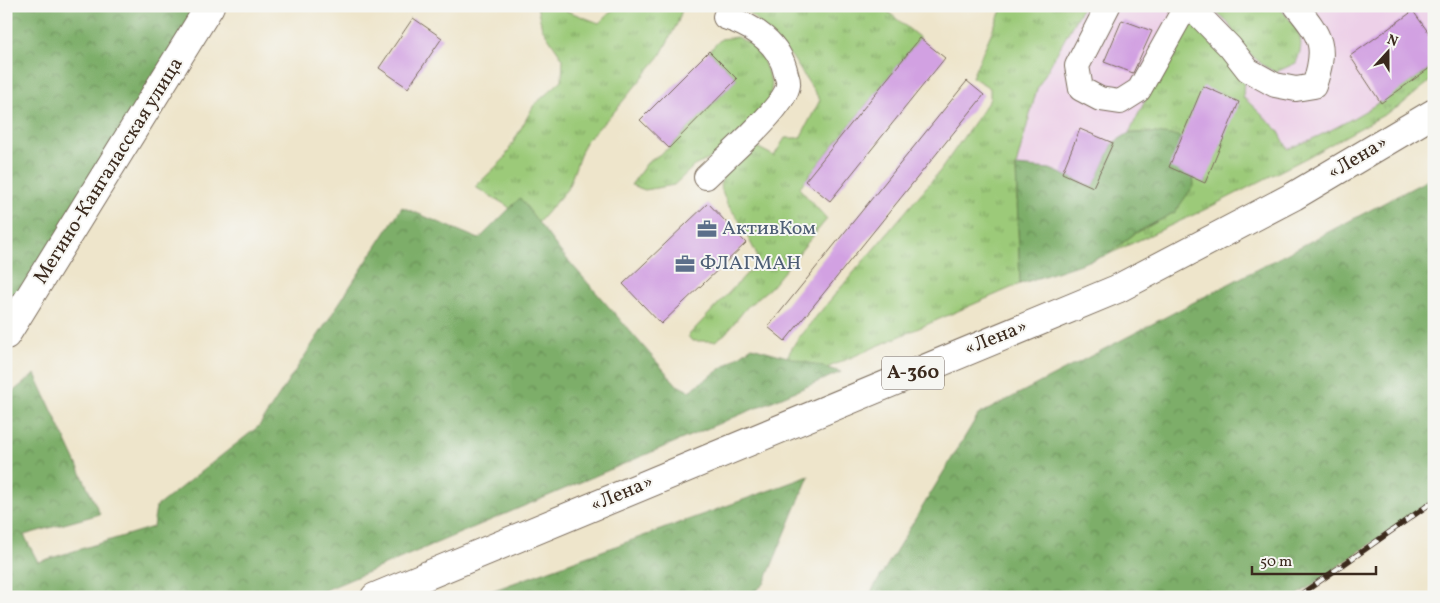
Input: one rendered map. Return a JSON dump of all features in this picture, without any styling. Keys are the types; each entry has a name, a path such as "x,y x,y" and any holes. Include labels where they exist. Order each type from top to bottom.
{"main road":[{"name":"Мегино-Кангаласская улица","path":"6,335 210,6"},
{"name":"«Лена»","path":"375,597 1117,289 1294,196 1434,113"}],"lane":[{"path":"1108,6 1077,66 1081,89 1100,99 1120,102 1139,90 1186,6"},
{"path":"1190,6 1230,46 1248,70 1275,84 1296,89 1314,86 1323,53 1313,27 1296,6"},
{"path":"706,176 762,122 780,100 788,86 784,61 775,47 751,27 725,17"}],"shaded area":[{"path":"1083,6 1434,6 1434,78 1400,106 1204,210 1107,255 1020,284 1016,166 1037,89"}],"green space":[{"path":"6,6 210,6 6,335"},
{"path":"537,6 559,6 599,23 617,6 683,6 678,22 660,56 614,112 585,142 568,188 532,230 506,205 475,187 504,159 534,105 562,80 563,59 542,28"},
{"path":"743,6 881,6 920,38 799,188 827,219 771,287 747,307 725,334 715,341 692,341 688,336 755,265 757,255 739,220 727,204 720,185 726,167 753,145 774,156 785,138 800,138 820,100 792,57"},
{"path":"1003,6 1083,6 1037,89 1016,166 1020,284 790,384 772,382 798,338 940,171 990,99 990,88 972,77"},
{"path":"1209,6 1278,6 1298,32 1301,46 1296,63 1276,72 1264,66 1243,48 1228,23"},
{"path":"1193,23 1244,79 1243,97 1278,130 1288,149 1327,132 1364,112 1434,65 1434,78 1400,106 1306,158 1204,210 1107,255 1134,234 1175,212 1156,133 1129,133 1183,24"},
{"path":"737,37 749,43 762,57 772,84 769,104 716,156 694,166 674,185 645,190 631,185 647,163 669,148 737,79 709,51 721,39"},
{"path":"1129,133 1156,133 1178,136 1191,150 1194,185 1175,212 1134,234 1107,255 1020,284 1016,166 1050,169 1093,187 1113,143"},
{"path":"1434,175 1434,499 1295,597 868,597 978,415"},
{"path":"520,198 560,251 677,385 689,391 752,347 841,372 309,597 6,597 6,397 35,374 100,514 24,535 38,562 153,527 156,507 259,426 402,207 479,239"},
{"path":"809,476 764,584 748,597 475,597"}],"building":[{"path":"1413,11 1434,40 1434,65 1381,103 1350,56"},
{"path":"413,18 442,38 408,88 379,68"},
{"path":"1122,20 1152,31 1133,73 1104,62"},
{"path":"920,38 945,58 830,201 805,181"},
{"path":"709,51 737,79 669,148 640,120"},
{"path":"967,81 984,95 785,341 768,327"},
{"path":"1203,86 1239,102 1205,183 1169,167"},
{"path":"1080,129 1113,143 1093,187 1062,173"},
{"path":"708,203 746,243 661,324 623,284"}],"railway":[{"path":"1297,597 1434,501"}],"place":[{"name":"АктивКом","path":"707,229"},
{"name":"ФЛАГМАН","path":"685,264"}]}
